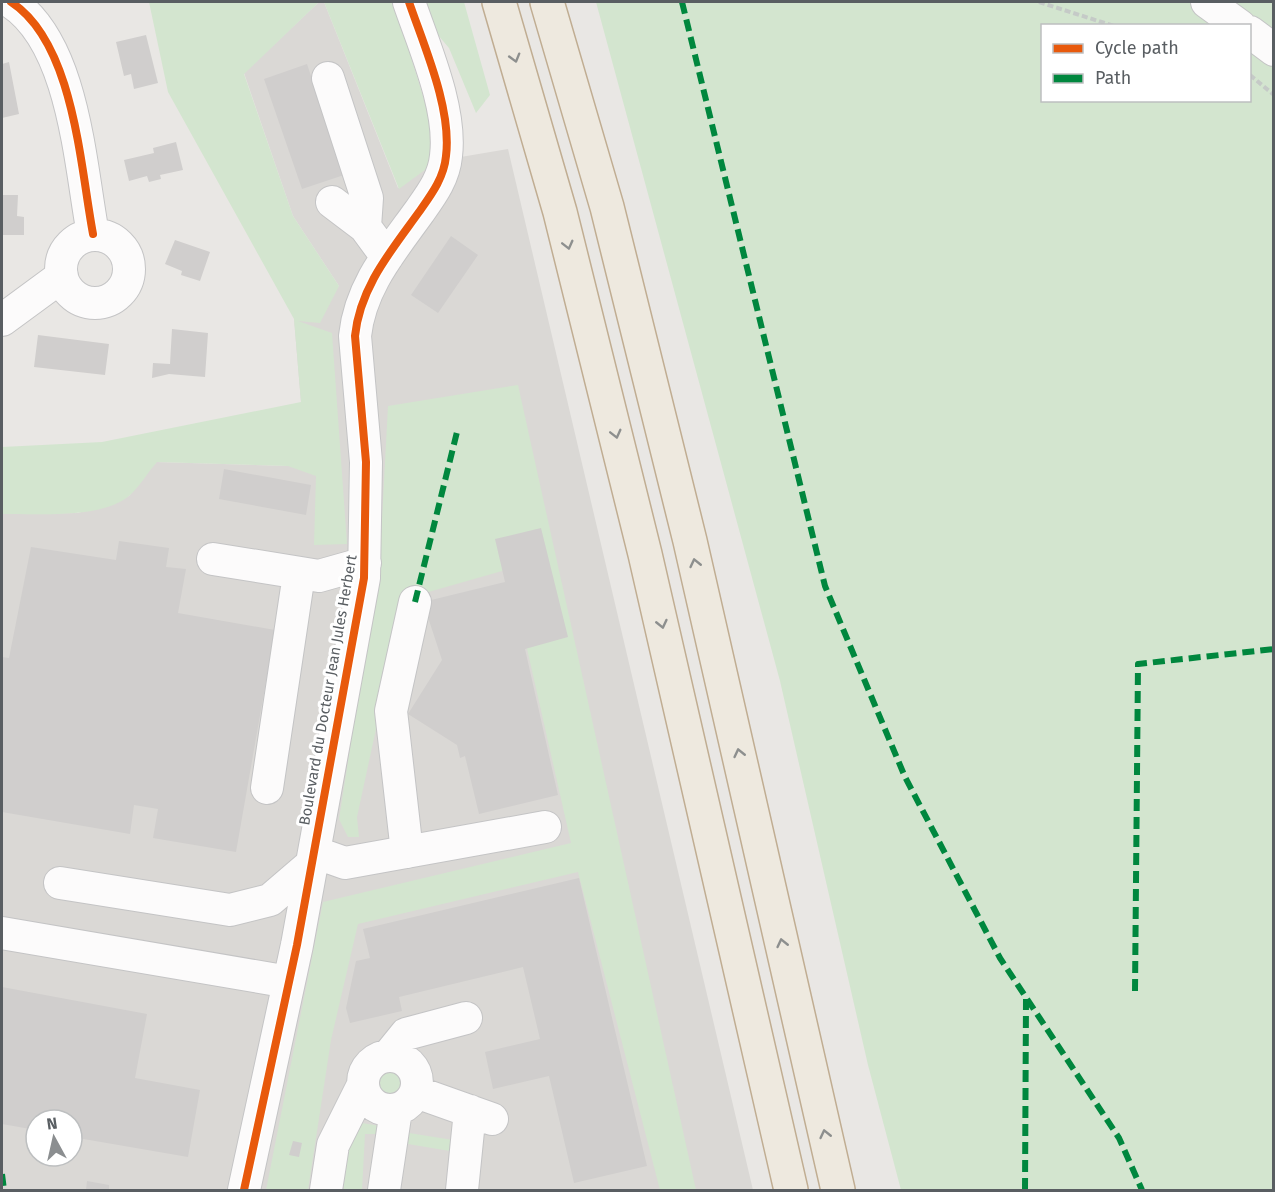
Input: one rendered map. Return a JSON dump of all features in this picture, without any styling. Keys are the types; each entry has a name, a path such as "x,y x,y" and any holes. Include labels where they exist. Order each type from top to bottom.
{"highway":[{"path":"499,2 560,212 620,449 791,1191"},
{"path":"547,2 607,207 690,541 838,1191"}],"street":[{"name":"Boulevard du Docteur Jean Jules Herbert","path":"244,1191 313,858 365,563 366,462 355,336 357,316 363,297 387,257 434,191 443,172 447,154 446,134 438,91 409,2"},
{"path":"1207,2 1237,24"},
{"path":"19,5 42,31 56,58 70,105 93,234"},
{"path":"1251,34 1274,50"},
{"path":"328,78 367,198 364,226"},
{"path":"332,202 364,226 387,257"},
{"path":"93,234 105,235 115,240 129,260 127,283 120,293 110,300 88,303 69,292 62,276 62,261 66,250 82,237 93,234"},
{"path":"2,320 62,276"},
{"path":"213,559 318,576 365,563"},
{"path":"267,788 299,574"},
{"path":"407,852 391,711 415,602"},
{"path":"60,883 230,910 270,900 313,858 345,863 545,827"},
{"path":"2,933 289,982"},
{"path":"389,1055 406,1034 466,1018"},
{"path":"326,1191 333,1145 363,1085 367,1068 380,1057 389,1055 398,1056 412,1066 418,1083 406,1101 384,1191"},
{"path":"363,1085 371,1102 387,1110 406,1101 481,1115 462,1191"}],"path":[{"path":"1039,2 1108,24"},
{"path":"1251,76 1274,95"}],"shaded area":[{"path":"319,2 324,2 398,188 437,161 508,149 753,1190 2,1190 2,514 78,513 129,496 156,462 288,466 301,402 294,319 339,286 293,216 244,73"}],"green space":[{"path":"149,2 319,2 244,74 293,216 339,286 320,323 298,321 332,333 347,544 314,545 316,476 288,466 157,462 130,495 118,503 69,514 2,514 2,447 102,442 301,402 294,319 168,92"},
{"path":"324,2 394,2 428,112 437,161 399,189"},
{"path":"414,2 464,2 490,95 476,113 449,48 420,14"},
{"path":"596,2 1273,2 1273,1190 901,1190 868,1065 780,681"},
{"path":"518,385 696,1190 660,1190 578,872 358,924 331,1040 308,1190 266,1190 323,902 571,843 509,569 404,599 357,817 359,837 348,837 339,819 380,556 388,406"},
{"path":"390,1066 402,1070 406,1082 402,1094 390,1098 378,1094 374,1082 378,1070"},
{"path":"362,1123 380,1126 386,1134 365,1134 362,1190 343,1190 351,1134"},
{"path":"409,1133 453,1140 454,1146 450,1151 408,1144"}],"building":[{"path":"146,35 158,83 134,89 131,74 124,76 116,42"},
{"path":"9,62 19,114 2,118 2,64"},
{"path":"307,64 344,175 302,189 264,79"},
{"path":"176,142 183,170 160,175 161,179 149,182 147,176 129,181 124,160 154,153 153,148"},
{"path":"2,195 18,195 17,216 24,217 24,235 2,235"},
{"path":"451,236 478,255 438,313 411,295"},
{"path":"175,240 210,252 200,281 181,275 182,271 165,264"},
{"path":"172,329 208,333 205,377 169,374 152,378 153,363 170,364"},
{"path":"38,335 109,344 105,375 34,367"},
{"path":"224,469 311,485 306,515 219,499"},
{"path":"541,528 568,637 525,649 558,795 479,814 465,756 460,758 457,745 408,714 442,660 423,602 505,582 495,539"},
{"path":"119,541 169,548 166,567 186,569 178,613 275,630 236,852 153,838 158,809 134,805 130,834 2,812 2,657 9,658 31,547 116,560"},
{"path":"579,878 647,1166 574,1183 549,1076 493,1089 485,1052 540,1039 523,967 399,997 402,1011 350,1023 346,1008 356,961 370,958 363,929"},
{"path":"2,987 147,1014 135,1078 200,1090 188,1157 84,1139 84,1108 24,1108 24,1128 2,1124"},
{"path":"293,1141 302,1143 299,1157 289,1155"},
{"path":"87,1181 109,1185 109,1190 86,1190"}],"marked path":[{"path":"682,2 825,586 905,777 1000,958 1119,1138 1142,1190"},
{"path":"415,602 457,432"},
{"path":"1135,991 1138,664 1274,649"},
{"path":"1025,1190 1026,999"},
{"path":"2,1174 4,1190"}],"cycle path":[{"path":"11,2 32,21 49,46 61,75 78,141 93,234"},
{"path":"244,1190 297,945 364,578 366,462 355,336 358,318 363,301 378,270 428,199 445,164 447,138 441,98 409,2"}]}
